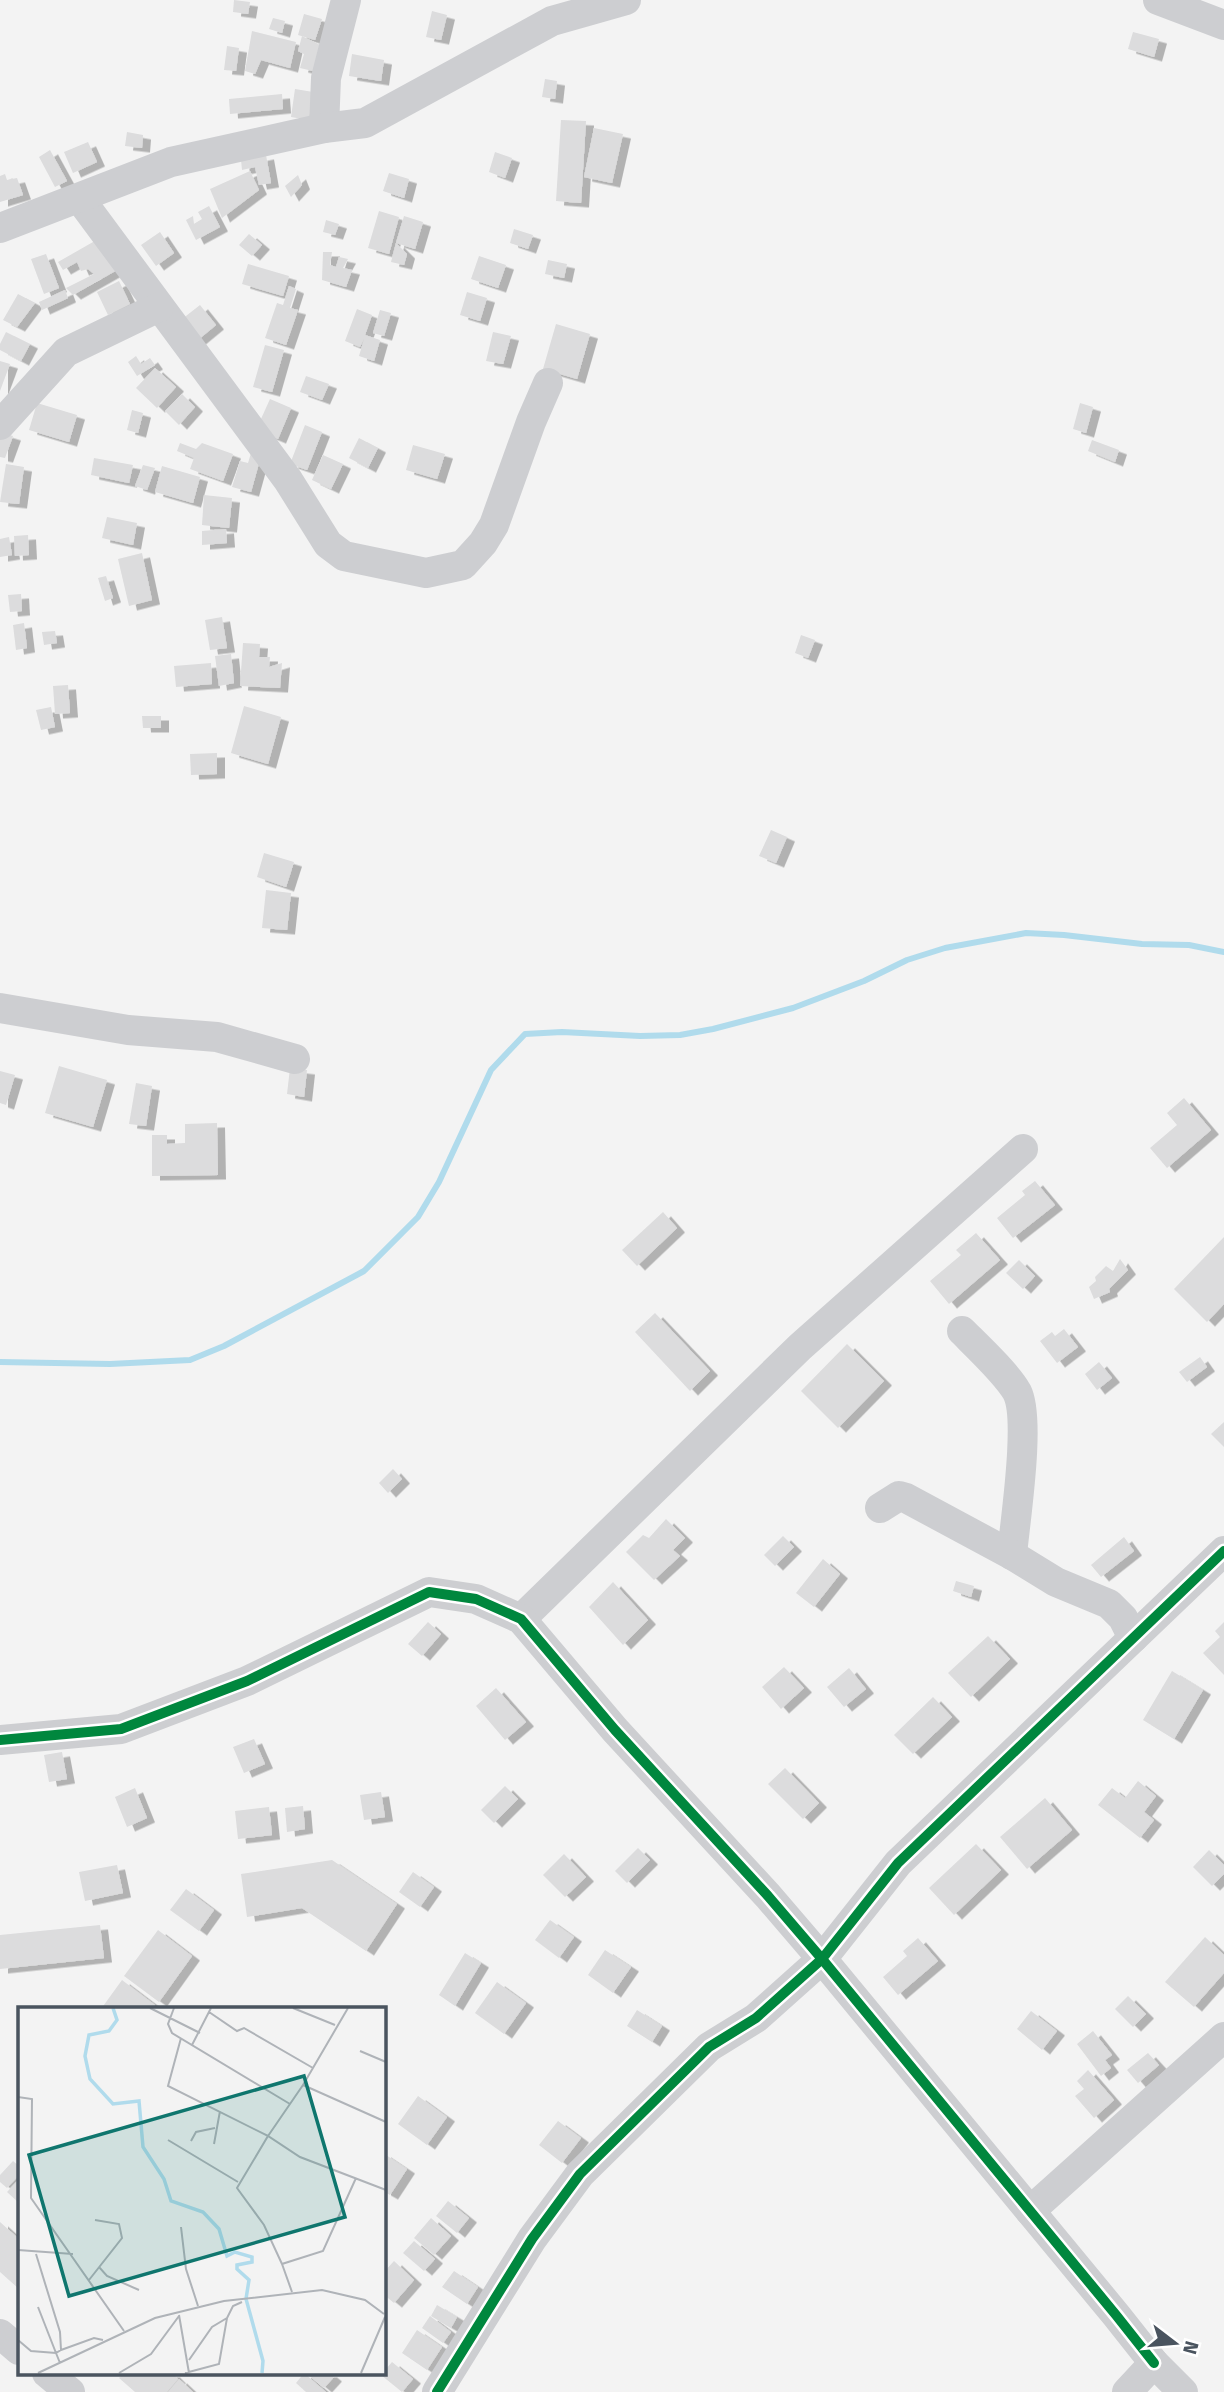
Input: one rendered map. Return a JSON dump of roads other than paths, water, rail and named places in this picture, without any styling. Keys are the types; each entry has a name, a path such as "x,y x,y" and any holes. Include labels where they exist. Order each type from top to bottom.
{"street":[{"path":"324,128 326,78 346,0"},
{"path":"0,228 172,162 324,128 365,122 552,21 626,0"},
{"path":"1158,0 1224,25"},
{"path":"80,199 288,480 328,544 344,556 426,573 463,565 494,525 548,383"},
{"path":"0,425 66,352 159,307"},
{"path":"0,1008 128,1030 217,1037 295,1059"},
{"path":"521,1619 800,1347 1023,1149"},
{"path":"962,1331 984,1352 1018,1393 1023,1436 1012,1555"},
{"path":"880,1508 899,1496 906,1497 1056,1582 1109,1604 1123,1618 1133,1639"},
{"path":"437,2392 532,2239 580,2174 709,2047 756,2018 822,1958 898,1863 1224,1551"},
{"path":"0,1740 121,1729 247,1681 429,1592 476,1599 521,1619 615,1730 822,1958 1154,2363 1183,2392"},
{"path":"1030,2211 1224,2038"},
{"path":"0,2334 18,2349"},
{"path":"1127,2392 1154,2363"},
{"path":"48,2374 70,2392"}],"waterway":[{"path":"0,1362 110,1364 190,1360 224,1346 364,1271 418,1217 439,1182 491,1070 525,1034 562,1032 680,1035 713,1029 793,1008 864,981 907,960 945,948 1026,933 1142,944 1189,945 1224,952"}]}
